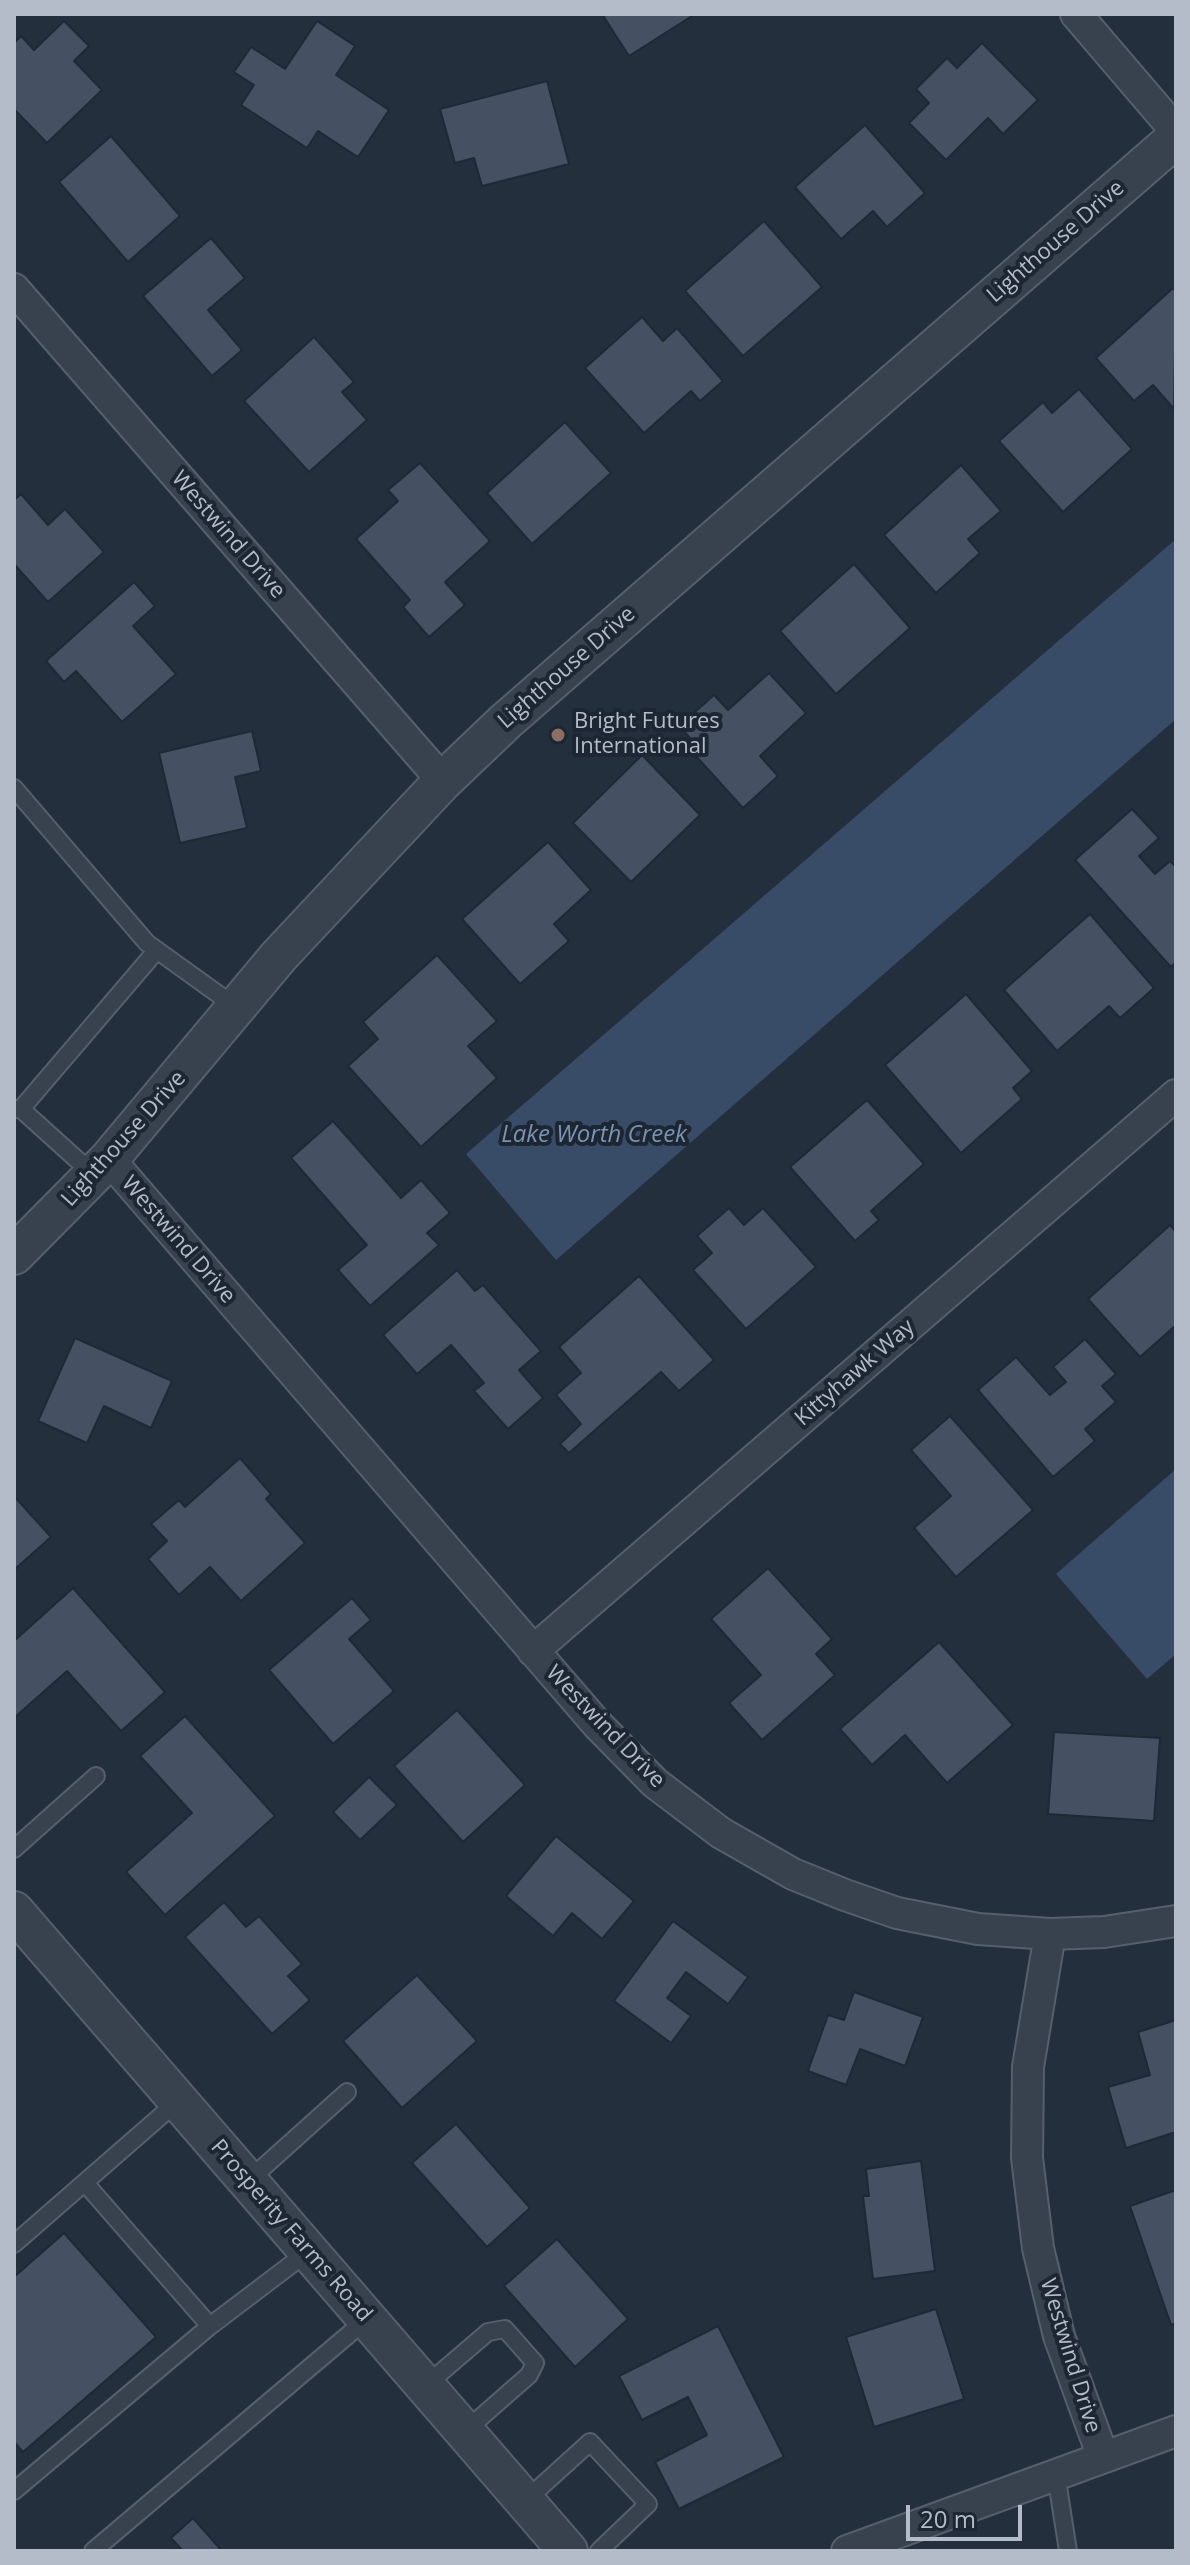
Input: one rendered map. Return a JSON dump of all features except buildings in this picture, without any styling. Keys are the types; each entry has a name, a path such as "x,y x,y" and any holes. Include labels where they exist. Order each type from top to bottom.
{"street":[{"path":"1076,14 1176,131"},
{"name":"Lighthouse Drive","path":"14,1255 101,1167 279,956 443,781 506,721 1176,138"},
{"name":"Westwind Drive","path":"14,289 443,781"},
{"name":"Kittyhawk Way","path":"533,1651 1176,1095"},
{"name":"Westwind Drive","path":"101,1167 597,1724 655,1783 721,1833 793,1874 897,1913 978,1929 1050,1934 1028,2067 1027,2158 1038,2248 1059,2336 1103,2457"},
{"name":"Prosperity Farms Road","path":"14,1911 311,2250 568,2551"},
{"path":"1050,1934 1104,1932 1176,1921"},
{"path":"847,2551 1176,2431"}],"lane":[{"path":"14,788 157,950 237,1008"},
{"path":"101,1167 18,1109 157,950"},
{"path":"14,1849 96,1776"},
{"path":"248,2181 347,2092"},
{"path":"14,2244 178,2101"},
{"path":"85,2183 210,2326"},
{"path":"14,2491 210,2326 311,2250"},
{"path":"93,2551 367,2319"},
{"path":"425,2386 488,2332 505,2329 535,2363 529,2375 464,2432"},
{"path":"525,2501 590,2442 648,2504 599,2551"},
{"path":"1056,2474 1068,2551"}],"water":[{"name":"Lake Worth Creek","path":"1176,539 1176,719 556,1260 466,1154"},
{"path":"1176,1469 1176,1654 1147,1679 1056,1574"}],"place":[{"name":"Bright Futures International","path":"558,735"}]}
